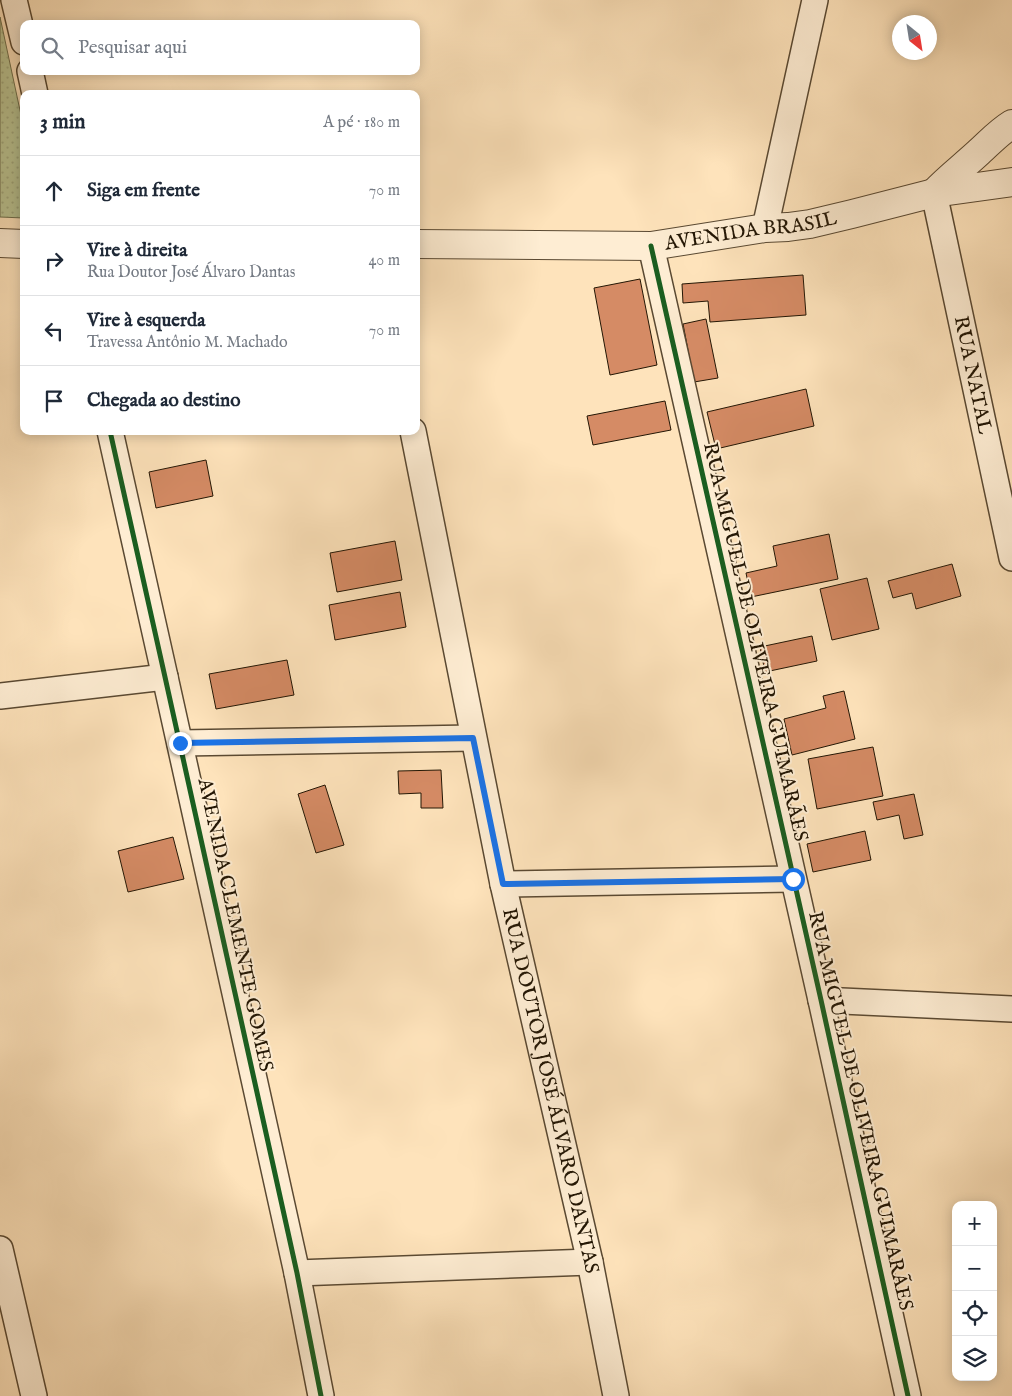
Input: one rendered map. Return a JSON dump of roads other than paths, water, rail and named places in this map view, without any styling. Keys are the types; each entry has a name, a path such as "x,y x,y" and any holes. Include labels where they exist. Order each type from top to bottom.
{"street":[{"path":"14,0 20,25"},
{"path":"765,228 815,0"},
{"path":"31,75 34,90"},
{"path":"934,193 951,175 994,137 1012,124"},
{"name":"AVENIDA BRASIL","path":"420,244 651,246 765,228 810,224 934,193 1012,182"},
{"name":"RUA NATAL","path":"934,193 1012,558"},
{"path":"0,243 20,244"},
{"name":"RUA MIGUEL DE OLIVEIRA GUIMARÃES","path":"651,246 908,1396"},
{"name":"AVENIDA CLEMENTE GOMES","path":"111,435 180,743 321,1396"},
{"name":"RUA DOUTOR JOSÉ ÁLVARO DANTAS","path":"414,435 503,884 590,1262 616,1396"},
{"path":"0,696 165,677"},
{"path":"180,743 473,738"},
{"path":"503,884 793,879"},
{"path":"821,1000 1012,1009"},
{"path":"0,1249 34,1396"},
{"path":"296,1274 590,1262"}]}
